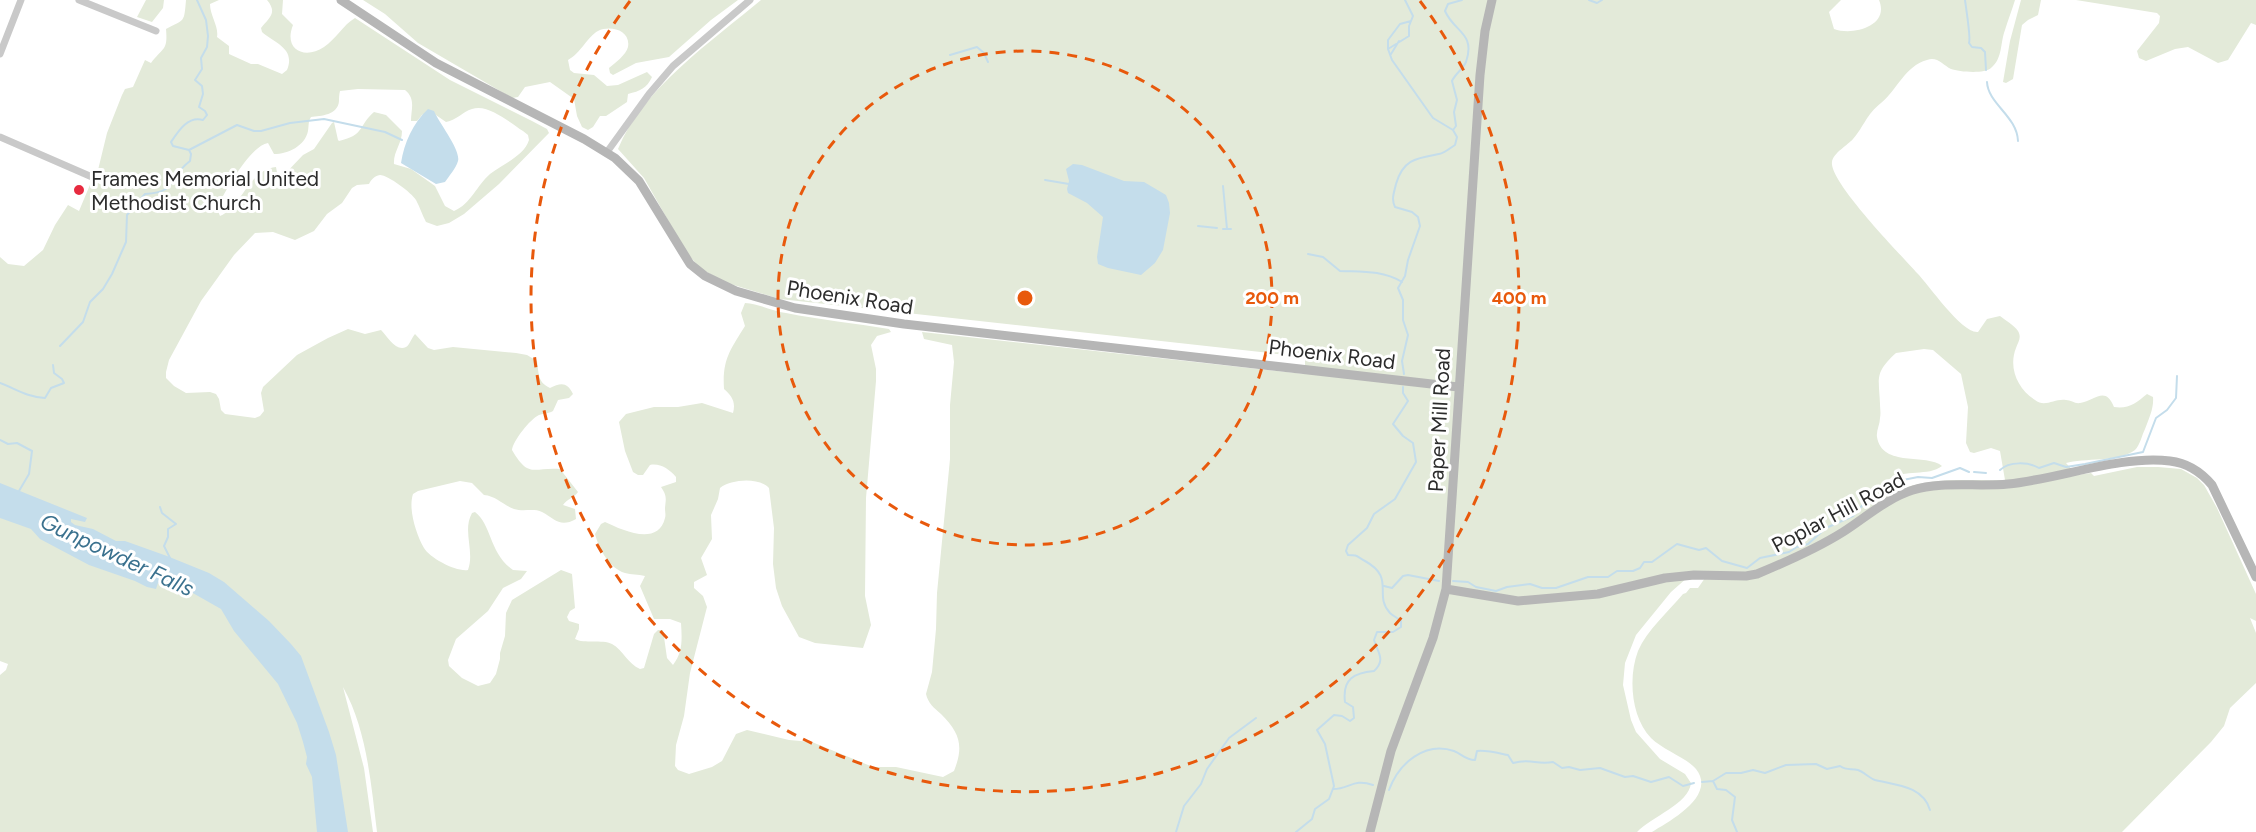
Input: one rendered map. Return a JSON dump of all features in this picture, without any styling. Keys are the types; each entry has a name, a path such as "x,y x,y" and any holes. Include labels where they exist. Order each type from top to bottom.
{"street":[{"path":"0,54 21,0"},
{"path":"79,0 156,31"},
{"name":"Phoenix Road","path":"341,0 442,66 607,152 639,181 690,264 705,276 722,285 762,300 813,311 915,326 1458,387"},
{"path":"607,152 632,116 673,66 750,0"},
{"name":"Paper Mill Road","path":"1370,832 1391,751 1433,638 1446,589 1480,75 1485,31 1492,0"},
{"path":"0,137 92,177"},
{"name":"Poplar Hill Road","path":"1446,589 1518,601 1598,594 1665,578 1757,574 1821,545 1900,495 1913,490 1938,486 2009,484 2138,461 2181,463 2205,477 2212,485 2256,577"}],"green space":[{"path":"146,0 164,0 163,8 152,22 137,17"},
{"path":"186,0 219,0 210,4 210,8 217,29 217,37 229,46 229,54 282,74 287,70 289,56 282,47 262,32 261,28 272,12 267,0 283,0 282,14 293,25 291,41 293,46 303,52 310,53 324,47 355,18 450,80 547,129 549,133 499,184 464,214 449,223 437,226 426,222 414,197 394,181 380,175 373,178 369,184 352,188 342,203 327,214 314,231 295,240 273,232 255,233 234,255 201,301 169,360 166,372 166,378 186,393 216,394 221,410 225,414 255,418 264,411 261,393 263,387 297,355 348,329 365,334 381,330 395,345 402,348 407,346 415,334 428,348 434,350 453,347 527,355 537,361 539,377 546,386 550,388 563,384 568,387 573,394 569,398 558,400 553,411 539,415 531,421 519,436 512,450 523,465 532,470 560,469 578,492 563,505 575,509 576,519 562,523 539,511 514,509 484,495 472,483 460,481 413,494 412,514 418,536 427,552 437,560 450,567 468,570 470,556 468,527 472,513 475,512 485,524 499,556 505,563 513,570 527,571 521,579 503,588 488,611 456,639 448,660 449,666 462,678 478,686 490,683 496,674 505,636 506,613 512,600 561,570 572,574 575,608 567,617 569,621 579,624 575,639 612,644 640,669 644,668 654,634 658,630 663,630 667,658 673,665 682,640 681,623 670,619 654,619 640,586 645,576 625,573 614,567 602,552 595,534 605,522 639,534 655,532 661,527 665,517 666,499 661,487 676,482 676,477 667,469 657,465 650,465 643,475 633,472 625,451 619,422 626,414 654,407 678,407 702,403 733,413 733,400 724,389 724,370 728,355 745,326 741,313 745,303 781,312 889,329 891,332 877,336 871,345 876,381 866,498 865,596 871,625 863,648 815,643 799,637 782,606 776,588 773,564 774,528 769,488 759,482 745,480 720,488 711,515 712,539 701,558 707,575 694,582 694,588 703,596 707,607 690,673 684,716 676,745 675,766 678,770 689,774 712,767 722,761 736,734 747,730 789,740 812,742 873,767 896,767 943,777 954,771 959,754 956,734 928,700 926,694 932,672 936,629 937,593 950,459 950,405 954,362 952,345 924,339 922,332 1305,374 1305,357 780,299 724,282 700,268 686,252 644,178 618,149 629,127 661,86 680,67 761,0 1841,0 1829,12 1834,29 1851,31 1868,27 1875,22 1881,9 1879,0 2015,0 2003,35 1998,60 1991,68 1978,72 1966,72 1951,69 1934,59 1919,63 1872,112 1853,139 1835,155 1832,162 1834,172 1868,219 1963,325 1971,331 1978,332 1987,319 2000,316 2016,329 2020,338 2014,356 2014,370 2019,384 2035,400 2043,403 2068,400 2078,403 2103,396 2111,400 2114,407 2124,407 2132,405 2147,394 2153,397 2150,417 2135,450 2111,458 2066,463 2077,475 2091,473 2094,476 2137,467 2181,469 2204,485 2217,508 2256,594 2256,621 2250,618 2256,633 2256,683 2230,708 2224,726 2211,742 2122,832 1652,832 1689,806 1701,789 1701,779 1696,769 1656,742 1644,729 1635,708 1632,684 1635,661 1642,643 1658,621 1683,594 1690,588 1698,588 1705,578 1688,577 1671,592 1636,635 1625,663 1623,685 1636,732 1660,759 1685,774 1691,783 1689,791 1677,804 1637,832 377,832 363,739 343,687 364,768 373,832 0,832 0,675 6,670 8,664 0,661 0,257 8,264 24,266 43,250 68,205 79,211 92,180 106,187 106,177 98,170 107,133 122,95 125,89 133,87 145,60 151,63 164,48 166,29 184,17","holes":["405,90 412,101 411,121 417,121 430,111 446,122 472,109 492,111 523,131 528,135 529,140 523,151 485,178 465,204 454,211 445,206 435,186 411,169 394,164 402,131 386,115 374,112 357,133 347,139 338,140 334,122 332,123 314,149 303,155 282,177 278,178 276,167 266,170 252,181 234,205 220,216 218,205 240,169 254,152 268,143 274,154 285,153 300,145 308,131 311,117 328,114 336,109 340,91","1933,350 1961,374 1968,407 1966,443 1970,452 1974,453 1991,448 2000,451 2005,480 1935,481 1894,492 1888,480 1895,476 1930,471 1942,466 1935,462 1887,453 1881,447 1877,437 1881,371 1896,353"]},
{"path":"363,0 738,0 669,57 636,63 613,75 609,68 627,50 626,36 614,29 603,29 594,33 568,60 570,70 574,73 594,75 607,86 618,85 647,72 652,77 643,89 628,94 627,102 606,116 600,116 593,127 588,130 582,127 577,116 574,99 550,82 525,87 518,97 512,98 418,43 385,14"},
{"path":"2021,0 2041,0 2038,15 2022,25 2013,79 2006,83 2003,82 2010,41"},
{"path":"2076,0 2256,0 2256,25 2251,23 2228,60 2218,63 2188,47 2175,49 2146,61 2139,58 2137,51 2159,23 2160,16 2157,13"}],"water":[{"path":"428,109 434,111 458,156 456,166 445,182 436,184 401,163 410,134"},
{"path":"1073,164 1082,165 1124,181 1144,182 1166,195 1170,213 1163,250 1155,263 1141,275 1098,264 1103,217 1087,203 1068,193 1069,181 1066,169"},
{"name":"Gunpowder Falls","path":"0,483 87,518 85,522 71,519 75,525 93,529 116,541 125,541 209,573 224,582 269,621 301,656 336,755 348,832 317,832 312,777 306,764 307,757 297,723 278,684 234,631 221,609 191,592 158,583 156,589 147,587 89,565 40,539 31,529 0,518"}],"waterway":[{"path":"197,0 206,20 208,36 207,47 201,58 202,69 195,80 202,86 203,94 199,107 207,115 203,120 193,120 184,125 171,142 173,146 189,150 237,125 261,131 290,123 324,119 385,132 402,140"},
{"path":"1388,49 1409,36 1409,26 1413,16 1405,0"},
{"path":"1453,130 1456,126 1454,112 1457,100 1452,81 1466,62 1468,45 1463,34 1445,11 1448,4 1462,0"},
{"path":"1589,0 1597,3 1602,0"},
{"path":"1965,0 1969,43 1972,47 1981,48 1985,52 1986,70"},
{"path":"1404,374 1402,361 1408,335 1403,320 1403,300 1398,288 1405,276 1420,226 1418,217 1412,212 1395,207 1393,201 1396,184 1403,169 1412,161 1445,152 1455,145 1457,137 1453,130 1433,118 1392,60 1388,40 1400,24 1411,21"},
{"path":"1391,54 1399,41"},
{"path":"950,55 977,47 984,53 988,62"},
{"path":"1987,82 1992,97 2013,124 2018,141"},
{"path":"60,346 83,322 90,302 103,289 112,274 126,242 127,215 145,194 163,191 168,187 190,161 189,150"},
{"path":"1045,180 1069,184"},
{"path":"1223,186 1227,229"},
{"path":"1198,226 1217,228"},
{"path":"1223,229 1231,229"},
{"path":"1308,254 1323,257 1340,271 1379,274 1402,282"},
{"path":"0,383 27,394 45,398 51,388 64,383 54,373 53,365"},
{"path":"2000,470 2008,465 2019,463 2039,468 2054,463 2066,467 2143,452 2156,418 2167,410 2176,398 2177,376"},
{"path":"1296,832 1312,819 1315,809 1329,799 1334,786 1325,744 1317,730 1334,715 1342,716 1350,721 1354,718 1353,707 1345,702 1348,682 1356,675 1374,671 1378,667 1380,656 1374,640 1377,632 1393,632 1401,627 1401,621 1385,606 1380,574 1374,567 1355,556 1348,555 1346,551 1348,545 1367,528 1374,514 1395,499 1416,462 1413,443 1403,436 1393,424 1408,401 1403,393 1403,387"},
{"path":"0,440 8,444 17,443 32,451 29,474 19,491"},
{"path":"1453,581 1468,582 1476,587 1496,591 1530,584 1542,588 1556,588 1588,577 1608,577 1617,571 1633,571 1640,568 1644,562 1652,562 1677,544 1699,550 1706,548 1722,561 1747,568 1760,558 1789,552 1808,544 1826,528 1853,516 1867,500 1880,495 1898,481 1918,477 1932,478 1960,468 1969,472"},
{"path":"1974,472 1986,473"},
{"name":"Gunpowder Falls","path":"160,507 162,513 176,524 168,529 168,537 164,546 170,558"},
{"path":"1384,586 1392,588 1403,576 1408,575 1439,581"},
{"path":"1176,832 1184,806 1201,784 1207,769 1229,738 1256,718"},
{"path":"1389,790 1393,780 1406,763 1423,752 1433,749 1454,751 1472,760 1475,760 1477,751 1489,751 1508,755 1513,763 1553,762 1562,768 1580,770 1600,768 1625,777 1633,776 1651,782 1669,777 1683,786 1694,783"},
{"path":"1702,782 1713,781 1726,773 1753,770 1765,773 1786,765 1816,764 1827,769 1840,766 1858,770 1875,780 1900,785 1915,791 1926,802 1930,810"},
{"path":"1713,781 1717,789 1726,790 1735,797 1732,820 1737,832"},
{"path":"1333,789 1356,783 1373,785"}],"place":[{"name":"Frames Memorial United Methodist Church","path":"79,190"}]}
